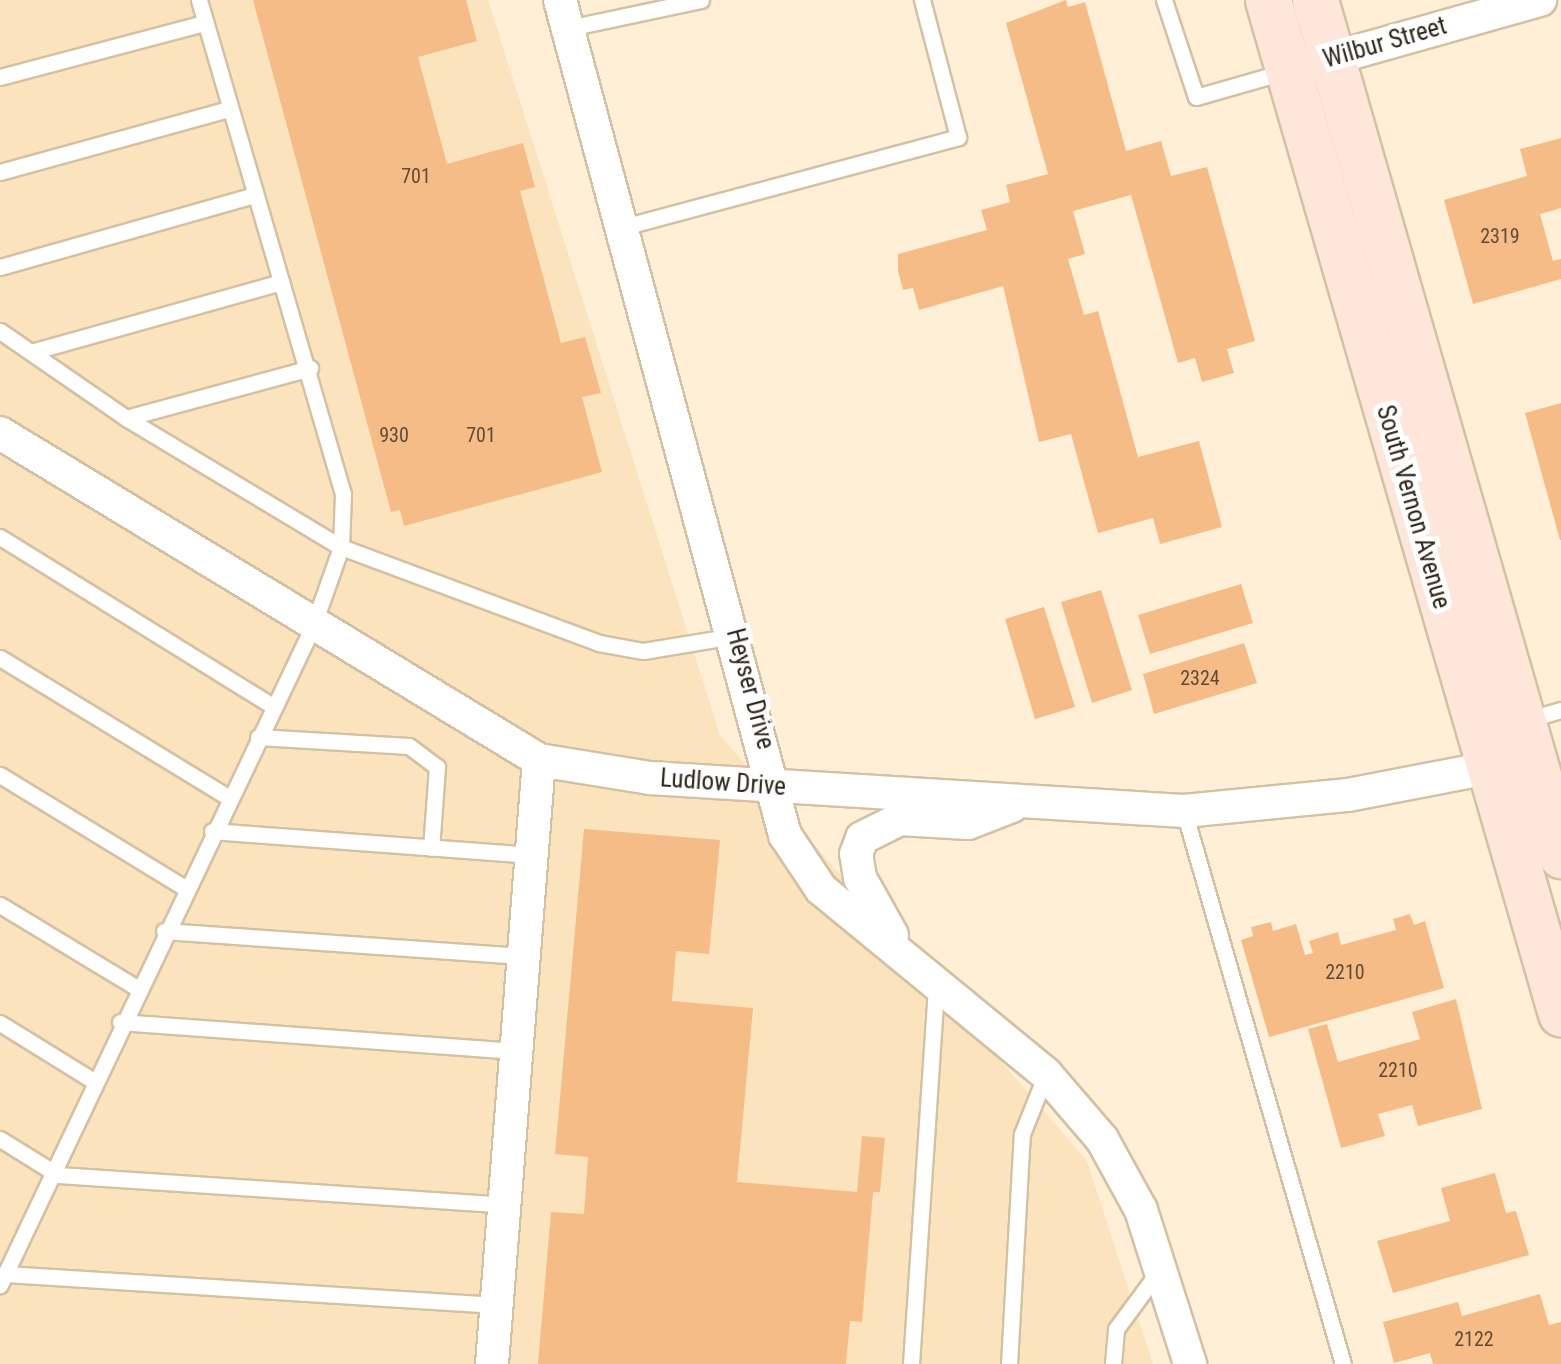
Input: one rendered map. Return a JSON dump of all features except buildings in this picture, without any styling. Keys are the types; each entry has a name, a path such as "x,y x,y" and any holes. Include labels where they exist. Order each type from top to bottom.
{"main road":[{"name":"South Vernon Avenue","path":"1268,0 1288,71 1512,735 1561,855"},
{"name":"South Vernon Avenue","path":"1315,0 1512,735 1561,1014"}],"street":[{"name":"Wilbur Street","path":"1288,71 1540,0"},
{"name":"Heyser Drive","path":"564,14 777,786 785,835 798,860 821,889 1046,1074 1102,1139 1141,1210 1190,1364"},
{"name":"Ludlow Drive","path":"0,433 539,760 650,778 1184,811 1348,795 1512,735"},
{"path":"492,1364 512,1052 539,760"},
{"path":"926,974 869,902 856,854 862,838 900,819 968,822 1026,801"}],"lane":[{"path":"198,0 280,282 310,368 343,494 341,546 313,626 92,1080 58,1175 3,1280 497,1305"},
{"path":"564,14 701,0"},
{"path":"623,227 958,136 922,0"},
{"path":"1164,0 1196,96 1288,71"},
{"path":"0,77 205,23"},
{"path":"0,172 228,109"},
{"path":"0,266 254,195"},
{"path":"31,352 280,282"},
{"path":"0,331 126,418 341,546 599,643 643,652 736,636"},
{"path":"126,418 310,368"},
{"path":"0,537 273,706"},
{"path":"0,658 228,797"},
{"path":"258,737 410,746 437,768 431,848"},
{"path":"0,775 185,888"},
{"path":"1184,811 1343,1364"},
{"path":"212,831 528,855"},
{"path":"0,905 137,988"},
{"path":"164,931 521,956"},
{"path":"911,1364 926,974"},
{"path":"120,1022 512,1052"},
{"path":"0,1023 92,1080"},
{"path":"1009,1364 1022,1134 1046,1074"},
{"path":"0,1140 58,1175 504,1205"},
{"path":"1113,1364 1116,1329 1161,1267"}],"shaded area":[{"path":"0,0 488,0 720,735 1087,1161 1153,1364 0,1364"}]}
